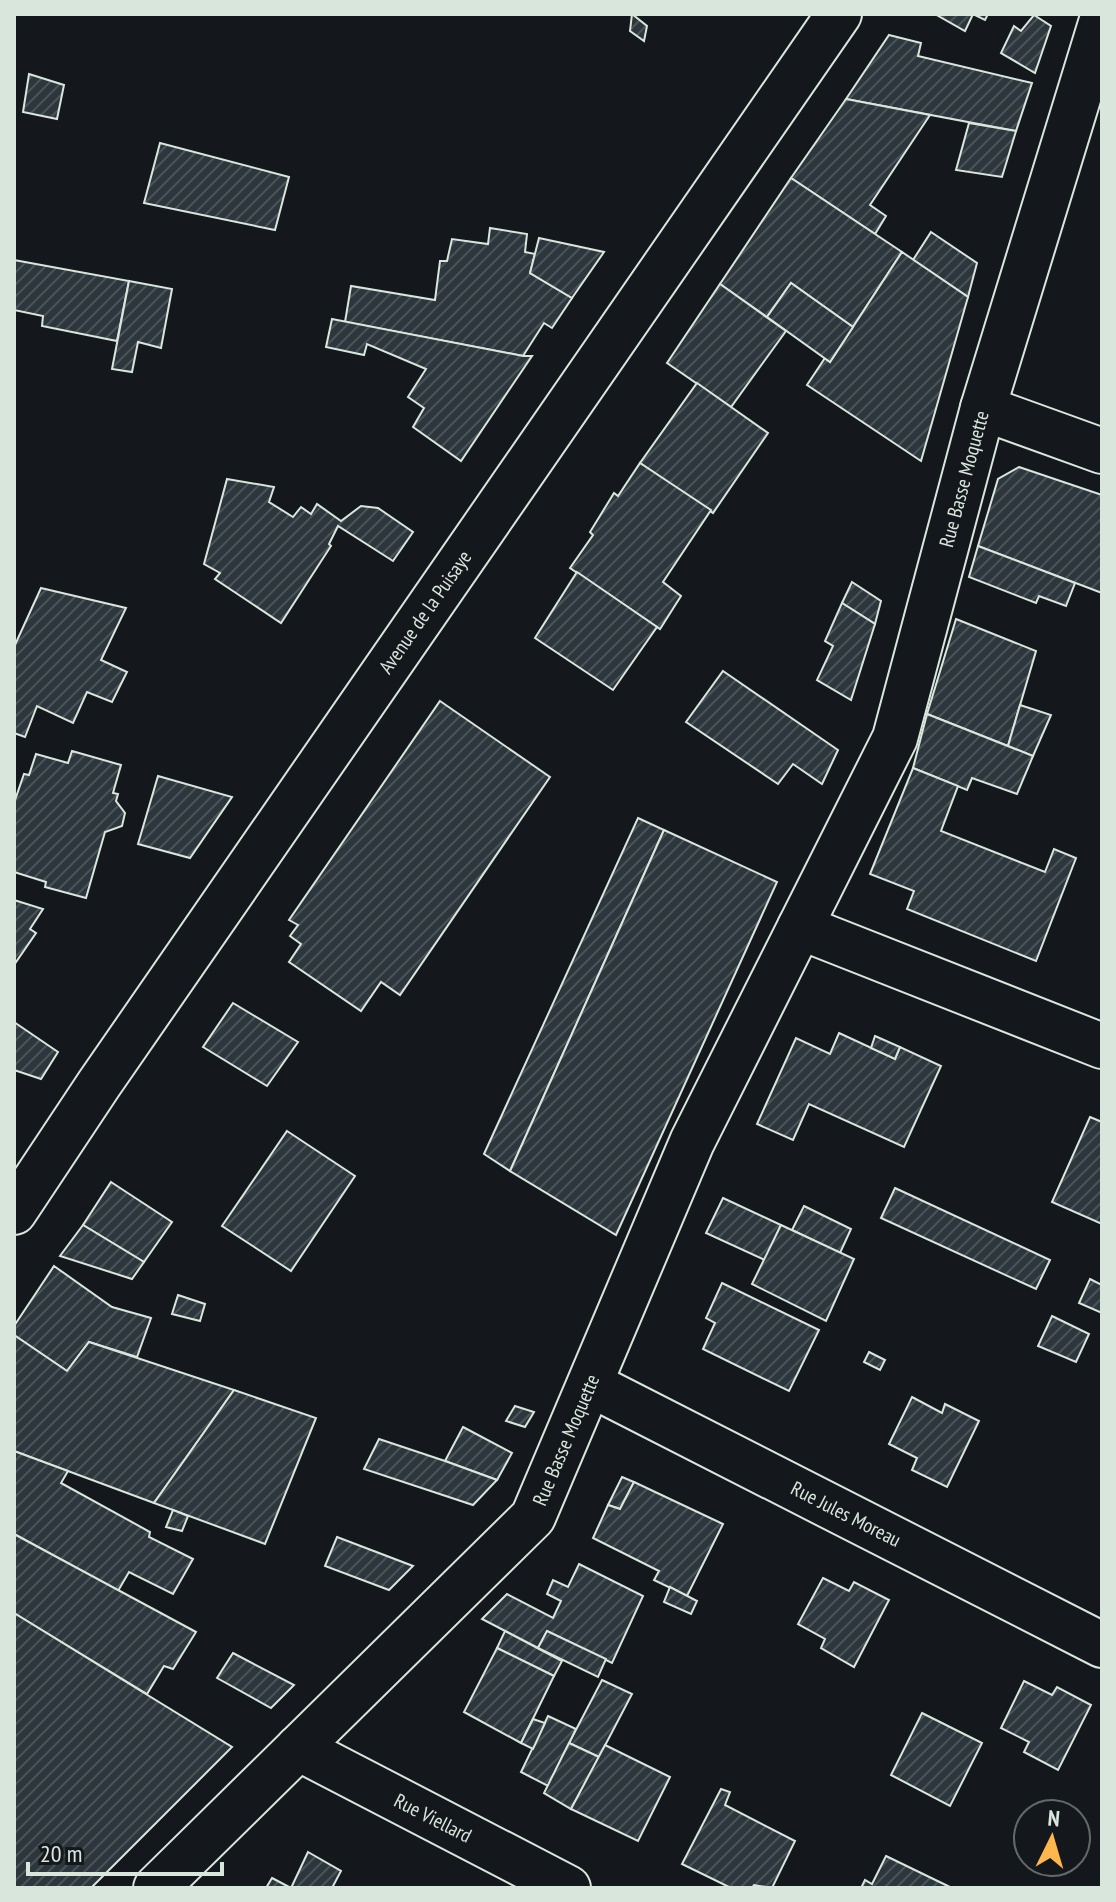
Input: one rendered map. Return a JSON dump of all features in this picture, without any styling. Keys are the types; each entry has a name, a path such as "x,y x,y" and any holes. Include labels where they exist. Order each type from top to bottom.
{"street":[{"name":"Avenue de la Puisaye","path":"14,1212 99,1084 839,14"},
{"name":"Rue Basse Moquette","path":"156,1888 533,1517 692,1142 895,738 983,408 1102,20"},
{"path":"983,408 1102,451"},
{"path":"800,927 1102,1046"},
{"name":"Rue Jules Moreau","path":"590,1384 1102,1645"},
{"name":"Rue Viellard","path":"298,1748 568,1888"}],"building":[{"path":"632,14 647,26 644,41 630,31"},
{"path":"935,14 973,14 965,31"},
{"path":"973,14 988,14 985,20"},
{"path":"1034,15 1051,26 1035,73 1001,53 1014,26 1021,31"},
{"path":"889,35 921,43 918,56 1032,83 1016,131 846,99"},
{"path":"29,74 64,85 57,119 23,112"},
{"path":"846,99 930,115 870,205 886,216 875,234 791,178"},
{"path":"969,123 1016,131 1002,177 956,170"},
{"path":"160,143 289,177 275,230 144,203"},
{"path":"791,178 902,252 853,327 791,283 767,317 720,284"},
{"path":"490,228 527,234 525,252 535,254 530,273 572,298 552,328 544,323 523,356 345,322 351,286 435,300 440,261 447,261 452,239 488,244"},
{"path":"931,232 977,263 968,297 913,260"},
{"path":"539,238 604,252 572,298 530,273"},
{"path":"902,252 968,297 921,461 807,385 825,358 830,362"},
{"path":"14,260 129,281 117,341 42,326 43,316 14,310"},
{"path":"129,281 172,289 161,348 138,342 132,372 112,369"},
{"path":"791,283 853,327 830,362 767,317"},
{"path":"720,284 786,331 731,407 667,363"},
{"path":"332,319 532,356 461,461 413,427 424,408 408,397 426,369 367,344 364,355 326,347"},
{"path":"697,383 768,433 713,513 640,463"},
{"path":"640,463 711,510 663,582 681,596 660,629 570,568 593,535 590,532 614,493 618,496"},
{"path":"1019,467 1102,495 1102,593 978,546 998,479"},
{"path":"227,479 274,487 269,502 293,517 301,507 311,514 317,504 341,521 361,506 378,508 413,532 393,561 338,526 329,544 331,546 281,623 215,579 220,573 204,564"},
{"path":"978,546 1075,583 1066,606 1039,596 1036,603 969,577"},
{"path":"577,572 657,627 613,690 535,638"},
{"path":"852,582 881,601 875,624 842,603"},
{"path":"41,588 126,608 101,660 127,672 112,702 87,692 73,723 37,706 25,737 14,733 14,647"},
{"path":"842,603 875,624 851,700 817,680 833,646 825,641"},
{"path":"956,619 1036,651 1008,746 927,714"},
{"path":"723,671 838,750 822,784 793,764 778,784 686,722"},
{"path":"440,701 550,777 400,995 381,982 361,1011 289,962 301,944 290,936 298,925 289,920"},
{"path":"1020,705 1051,715 1033,756 1008,746"},
{"path":"927,714 1033,756 1017,794 972,778 967,790 913,768"},
{"path":"72,751 121,765 113,793 118,794 116,801 125,813 122,826 105,832 86,898 45,887 46,882 14,872 14,803 24,774 29,775 36,754 68,763"},
{"path":"913,768 958,786 941,831 1045,872 1054,849 1076,858 1036,961 907,909 914,891 870,874"},
{"path":"158,776 232,797 190,858 138,844"},
{"path":"638,818 664,830 510,1171 484,1154"},
{"path":"664,830 777,882 616,1235 510,1171"},
{"path":"14,900 43,909 30,929 36,933 14,965"},
{"path":"233,1003 298,1042 267,1086 203,1047"},
{"path":"14,1022 58,1052 41,1079 14,1070"},
{"path":"839,1033 895,1059 900,1047 941,1066 904,1147 809,1104 793,1140 757,1124 796,1038 830,1054"},
{"path":"875,1036 900,1047 895,1059 871,1048"},
{"path":"1090,1117 1102,1122 1102,1224 1052,1202"},
{"path":"287,1131 355,1176 291,1271 222,1226"},
{"path":"111,1182 172,1222 144,1262 83,1225"},
{"path":"895,1188 1050,1260 1036,1289 881,1218"},
{"path":"723,1198 781,1225 765,1260 706,1233"},
{"path":"804,1206 851,1229 840,1253 792,1230"},
{"path":"83,1225 144,1262 132,1279 60,1256"},
{"path":"781,1225 854,1259 826,1321 752,1284"},
{"path":"54,1266 112,1307 151,1318 137,1357 89,1342 67,1371 14,1335 14,1326"},
{"path":"1090,1279 1102,1285 1102,1313 1079,1303"},
{"path":"722,1283 819,1330 789,1391 703,1349 715,1323 706,1318"},
{"path":"178,1295 205,1304 200,1321 172,1314"},
{"path":"1052,1316 1089,1334 1076,1362 1038,1346"},
{"path":"14,1335 67,1371 89,1342 234,1390 154,1503 14,1451"},
{"path":"869,1352 885,1360 880,1370 864,1362"},
{"path":"234,1390 316,1418 265,1544 154,1503"},
{"path":"912,1397 942,1413 945,1404 979,1421 947,1487 912,1470 917,1458 889,1444"},
{"path":"515,1406 534,1412 525,1427 506,1421"},
{"path":"463,1427 512,1453 497,1480 445,1461"},
{"path":"379,1439 497,1480 473,1505 364,1469"},
{"path":"14,1451 68,1471 61,1483 150,1532 149,1537 193,1559 173,1594 129,1572 118,1591 14,1534"},
{"path":"622,1477 634,1482 620,1509 608,1505"},
{"path":"634,1482 723,1524 687,1596 654,1580 659,1571 593,1538 608,1505 620,1509"},
{"path":"173,1510 188,1516 182,1531 166,1527"},
{"path":"14,1534 196,1632 173,1669 164,1666 147,1694 14,1613"},
{"path":"337,1537 413,1566 389,1590 325,1566"},
{"path":"579,1564 643,1596 612,1663 547,1631 538,1648 482,1619 507,1594 553,1618 561,1601 547,1594 553,1580 568,1587"},
{"path":"823,1578 849,1591 854,1582 889,1600 854,1667 821,1648 825,1639 798,1624"},
{"path":"670,1587 697,1601 691,1614 664,1602"},
{"path":"14,1613 232,1747 91,1888 14,1888"},
{"path":"505,1631 562,1661 554,1676 497,1648"},
{"path":"547,1631 606,1659 598,1677 538,1648"},
{"path":"497,1648 554,1676 521,1743 464,1712"},
{"path":"233,1653 294,1685 271,1708 217,1678"},
{"path":"602,1680 632,1694 599,1757 569,1743"},
{"path":"1024,1681 1052,1695 1057,1687 1091,1705 1058,1770 1024,1752 1029,1742 1001,1728"},
{"path":"922,1713 982,1743 950,1806 891,1775"},
{"path":"548,1716 576,1729 548,1786 521,1772"},
{"path":"533,1719 545,1723 533,1749 521,1743"},
{"path":"569,1743 599,1757 571,1809 544,1793"},
{"path":"605,1745 670,1777 638,1841 571,1809"},
{"path":"721,1789 730,1792 725,1805 795,1841 772,1888 754,1885 752,1888 731,1888 682,1864"},
{"path":"308,1852 341,1871 332,1888 291,1888"},
{"path":"886,1856 952,1888 861,1888 865,1880 872,1884"},
{"path":"272,1878 291,1888 266,1888"}]}
